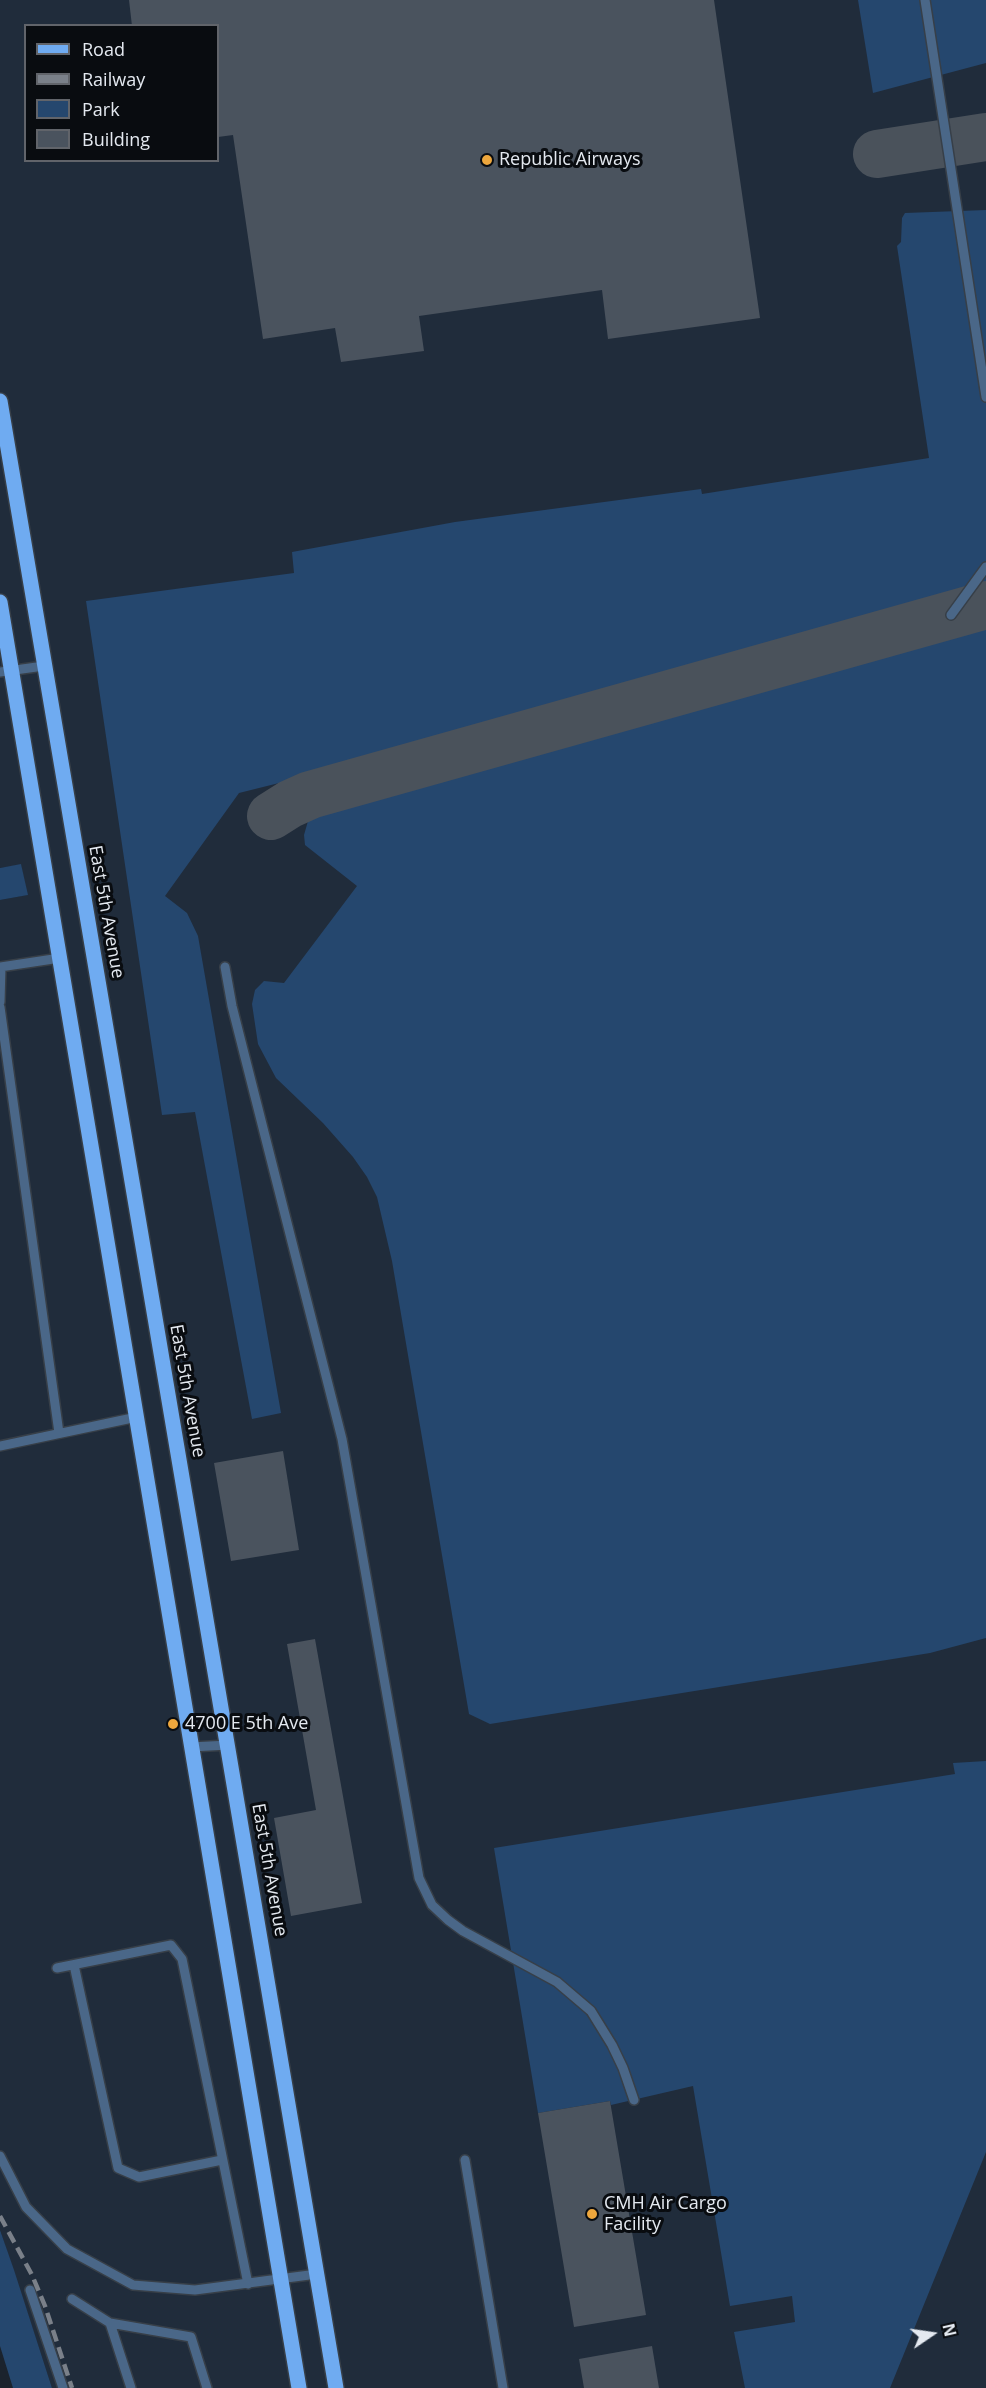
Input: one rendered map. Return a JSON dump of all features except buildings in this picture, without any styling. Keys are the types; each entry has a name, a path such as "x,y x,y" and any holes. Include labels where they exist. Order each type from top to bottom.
{"main road":[{"name":"East 5th Avenue","path":"0,401 336,2388"},
{"path":"0,602 6,670 60,958 299,2388"}],"lane":[{"path":"925,0 986,396"},
{"path":"951,615 986,567"},
{"path":"6,670 45,666"},
{"path":"0,1002 1,967 60,958"},
{"path":"225,968 232,1006 342,1439 419,1878 432,1905 448,1920 557,1982 591,2011 612,2045 634,2100"},
{"path":"0,1007 59,1433"},
{"path":"0,1446 136,1417"},
{"path":"191,1747 228,1745"},
{"path":"57,1968 171,1945 182,1959 248,2284"},
{"path":"74,1965 118,2168 139,2177 222,2160"},
{"path":"0,2156 26,2207 67,2249 133,2285 195,2290 317,2274"},
{"path":"465,2160 503,2388"},
{"path":"30,2290 63,2388"},
{"path":"72,2299 110,2323 191,2337 207,2388"},
{"path":"110,2323 131,2388"}],"shaded area":[{"path":"0,0 986,0 986,2388 52,2388 0,2230 0,900 27,895 21,865 0,868"}],"green space":[{"path":"858,0 986,0 986,63 873,93"},
{"path":"986,210 986,585 307,776 239,793 165,896 187,913 198,936 281,1413 252,1419 195,1112 162,1115 86,601 294,573 292,552 455,522 701,489 702,494 929,458 897,246 901,242 902,218 905,213"},
{"path":"986,627 986,1638 930,1653 490,1724 469,1714 392,1261 377,1197 353,1157 323,1123 276,1078 258,1044 252,1004 255,990 264,981 284,983 357,886 305,845 304,835 308,821 315,816"},
{"path":"21,864 28,895 0,900 0,868"},
{"path":"986,1761 986,2152 890,2388 745,2388 734,2332 795,2322 792,2296 730,2306 693,2086 611,2105 610,2101 538,2113 494,1848 955,1774 953,1763"},
{"path":"0,2230 52,2388 13,2388 0,2346"}],"taxiway":[{"path":"877,154 986,137"},
{"path":"271,816 310,795 986,605"}],"railway":[{"path":"0,2216 32,2275 45,2306 72,2388"}],"place":[{"name":"Republic Airways","path":"487,160"},
{"name":"4700 E 5th Ave","path":"173,1724"},
{"name":"CMH Air Cargo Facility","path":"592,2214"}]}
